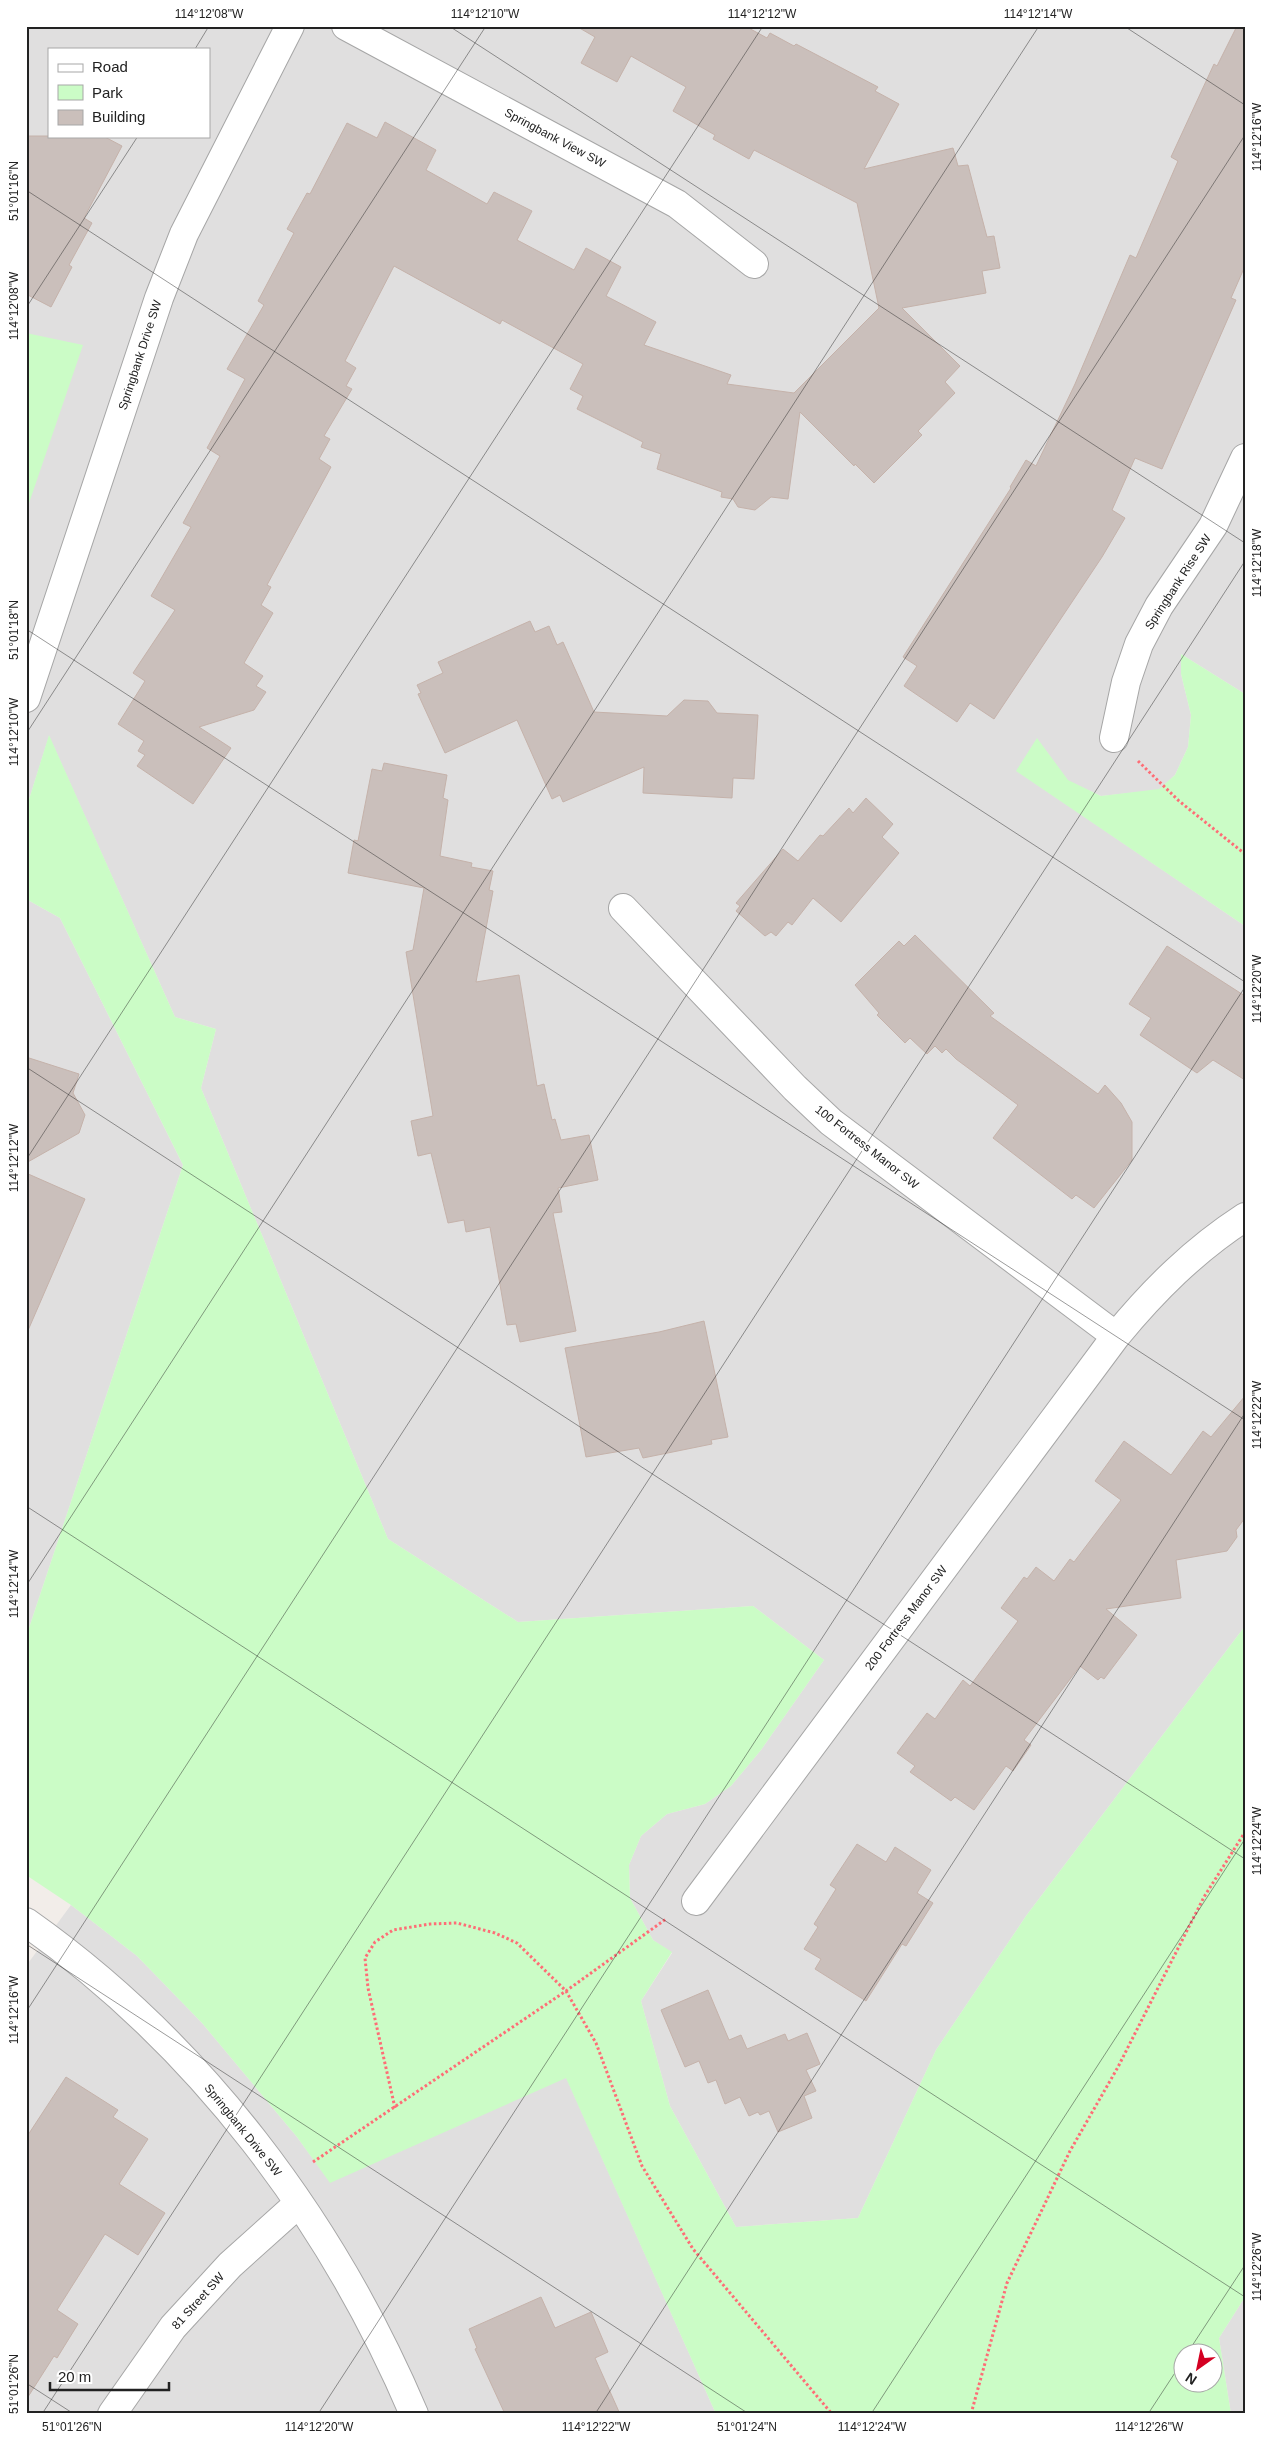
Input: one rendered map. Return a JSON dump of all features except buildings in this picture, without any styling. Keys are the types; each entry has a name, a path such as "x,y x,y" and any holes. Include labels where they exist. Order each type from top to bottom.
{"street":[{"name":"Springbank Drive SW","path":"26,698 158,298 184,234 290,26"},
{"name":"Springbank View SW","path":"346,26 677,204 754,264"},
{"name":"Springbank Rise SW","path":"1114,738 1126,682 1139,644 1159,606 1213,526 1245,458"},
{"name":"100 Fortress Manor SW","path":"623,908 767,1060 831,1122 1116,1336"},
{"name":"200 Fortress Manor SW","path":"696,1901 1116,1336 1152,1294 1185,1261 1245,1217"},
{"name":"Springbank Drive SW","path":"26,1922 64,1948 153,2026 230,2110 266,2155 337,2260 362,2305 414,2414"},
{"name":"81 Street SW","path":"112,2414 173,2327 230,2265 299,2203"}],"path":[{"path":"1114,738 1156,780 1245,854"},
{"path":"971,2414 1011,2275 1070,2151 1118,2067 1204,1898 1245,1832"},
{"path":"299,2203 312,2162 566,1992 648,1930 696,1901"},
{"path":"395,2108 368,1988 365,1958 375,1942 393,1930 430,1924 457,1923 495,1932 517,1943 566,1992 596,2043 642,2166 693,2249 832,2414"}],"shaded area":[{"path":"26,26 1245,26 1245,694 1181,654 1181,674 1191,715 1188,747 1175,775 1159,790 1101,796 1068,781 1037,739 1017,771 1245,926 1245,1626 1026,1916 936,2050 858,2218 736,2227 670,2106 641,2001 672,1953 653,1940 630,1898 629,1865 641,1836 667,1814 705,1804 731,1786 761,1750 824,1660 753,1606 518,1622 388,1539 201,1088 216,1029 175,1017 49,736 26,809"},
{"path":"26,899 60,918 183,1165 26,1637"},
{"path":"71,1905 137,1956 202,2023 297,2137 330,2182 566,2077 716,2414 26,2414 26,1966"},
{"path":"1245,2297 1245,2414 1231,2414 1224,2370 1224,2342 1220,2342 1219,2338"}],"green space":[{"path":"26,333 83,345 26,512"},
{"path":"1181,654 1245,694 1245,926 1016,771 1037,738 1068,780 1101,796 1159,789 1175,775 1188,747 1191,715 1181,674"},
{"path":"49,735 175,1017 216,1029 201,1088 388,1539 518,1622 753,1606 824,1660 761,1750 731,1786 705,1804 667,1814 641,1836 629,1865 630,1898 653,1940 672,1952 641,2001 670,2106 736,2227 858,2218 936,2050 1026,1916 1245,1626 1245,2297 1219,2338 1220,2342 1174,2342 1174,2392 1224,2392 1224,2370 1231,2414 716,2414 566,2078 330,2183 297,2137 202,2023 137,1956 71,1905 26,1875 26,1637 183,1165 60,918 26,899 26,809"}]}
